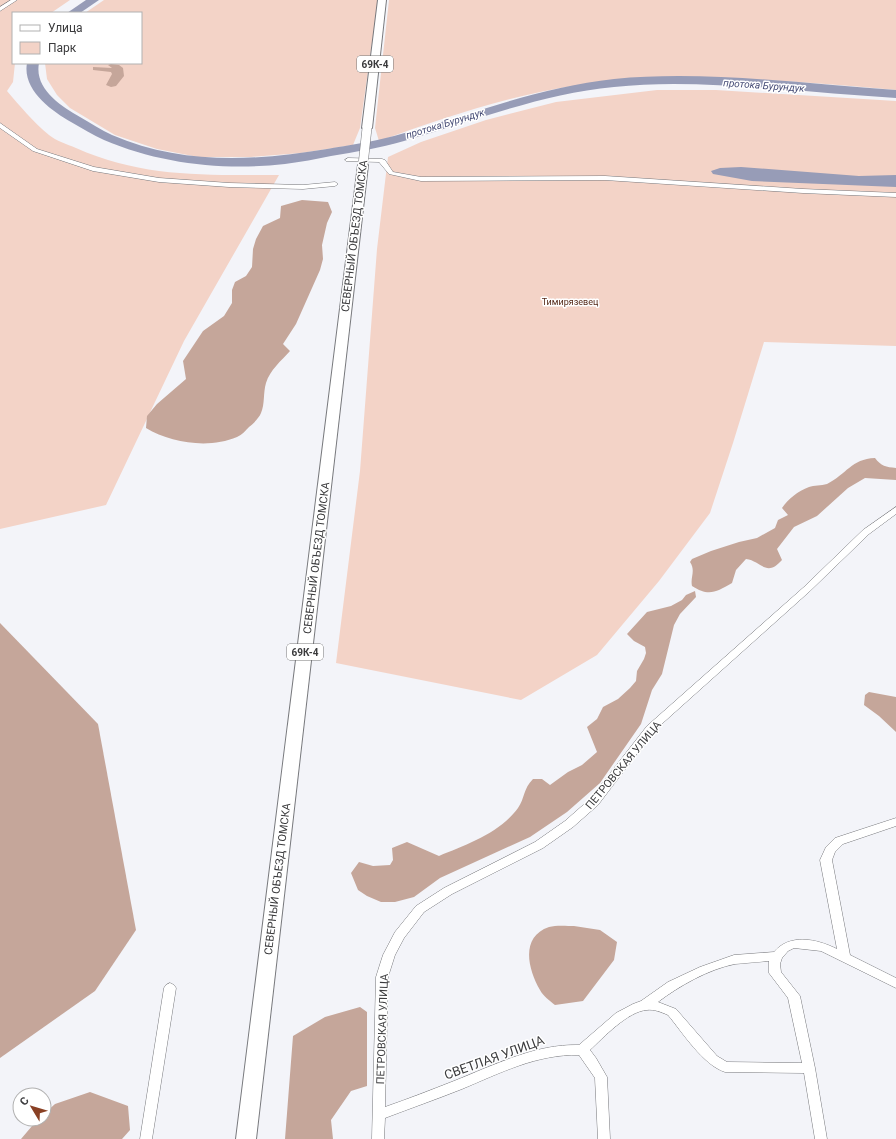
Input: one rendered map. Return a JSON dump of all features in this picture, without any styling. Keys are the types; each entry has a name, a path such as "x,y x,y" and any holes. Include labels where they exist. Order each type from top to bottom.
{"main road":[{"name":"СЕВЕРНЫЙ ОБЪЕЗД ТОМСКА","path":"246,1139 368,128 382,0"}],"street":[{"path":"0,9 14,0"},
{"path":"0,125 35,150 93,169 159,180 229,185 303,187 335,184"},
{"path":"348,160 380,160 383,161 391,173 421,179 605,178 803,191 896,195"},
{"name":"ПЕТРОВСКАЯ УЛИЦА","path":"378,1139 380,1114 382,976 389,955 399,935 420,908 448,891 539,845 569,824 594,802 651,728 807,589 866,532 896,510"},
{"path":"845,958 826,860 830,850 839,841 896,822"},
{"path":"821,1139 809,1068 794,996 775,972 774,964 777,956 784,948 794,944 810,944 824,947 896,983"},
{"path":"604,1139 601,1077 592,1062 582,1050 610,1025 635,1009 645,1005 672,985 704,970 734,960 777,956"},
{"path":"146,1139 170,988"},
{"path":"645,1005 652,1005 672,1012 713,1060 725,1067 809,1068"},
{"name":"СВЕТЛАЯ УЛИЦА","path":"380,1114 442,1092 534,1056 559,1049 582,1050"}],"green space":[{"path":"0,0 70,0 52,12 12,12 12,64 15,64 13,82 7,91 43,130 62,142 101,158 151,170 176,173 226,175 279,175 184,341 106,505 0,529"},
{"path":"104,0 378,0 360,128 353,145 301,153 251,157 198,157 157,149 115,135 70,108 57,95 47,79 45,64 142,64 142,12 86,12"},
{"path":"389,0 896,0 896,90 816,83 735,79 695,78 614,81 574,86 525,95 451,116 379,141 375,128"},
{"name":"Тимирязевец","path":"657,90 716,90 896,101 896,346 764,342 710,513 659,581 597,655 521,700 336,663 360,471 377,249 388,157 421,142 486,120 556,102"}],"shaded area":[{"path":"108,65 119,65 123,68 124,76 116,86 111,87 106,85 112,74 111,72 93,70 93,67 112,68"},
{"path":"302,200 328,202 332,212 327,223 322,245 323,259 320,270 296,324 283,344 290,351 276,366 268,378 265,387 264,402 259,417 239,436 226,441 214,443 190,443 178,441 146,428 147,416 157,404 186,379 183,361 203,331 224,316 232,303 232,290 235,282 246,276 252,267 253,249 256,239 263,226 280,218 281,206"},
{"path":"875,458 884,466 896,468 896,480 865,478 848,488 817,516 794,527 777,549 782,560 777,565 772,568 768,568 746,559 736,570 732,583 717,591 703,591 692,586 693,568 690,562 692,559 711,551 757,538 775,528 778,520 788,515 782,508 790,498 797,493 811,486 827,484 860,461"},
{"path":"695,591 696,597 680,614 674,625 662,674 652,690 641,724 600,783 567,812 530,837 440,878 414,897 395,902 381,902 358,890 351,873 359,862 373,866 390,865 393,860 392,848 407,842 439,856 471,843 492,831 511,817 518,808 527,786 533,779 542,779 550,785 568,772 582,765 597,752 587,727 597,719 603,707 618,699 636,681 637,671 646,653 645,647 634,641 627,634 647,612 671,606 682,600 686,595"},
{"path":"0,623 98,724 136,930 95,991 0,1058"},
{"path":"869,692 896,697 896,732 879,716 864,705 865,695"},
{"path":"574,926 600,930 617,942 614,960 583,1001 555,1005 540,990 532,973 529,954 530,946 534,938 540,932 549,927"},
{"path":"360,1007 367,1012 367,1086 351,1091 331,1120 333,1139 285,1139 293,1036 325,1017"},
{"path":"90,1092 128,1106 130,1130 122,1139 21,1139 31,1127 52,1127 52,1107 55,1104"}],"water":[{"path":"741,167 859,176 896,175 896,187 752,181 713,174 711,171 720,168"}],"waterway":[{"name":"протока Бурундук","path":"74,12 94,0"},
{"name":"протока Бурундук","path":"33,64 32,67 36,83 46,99 57,109 107,137 138,148 187,160 219,162 285,160 373,145 398,139 505,105 560,91 614,83 670,80 731,82 896,94"}]}
